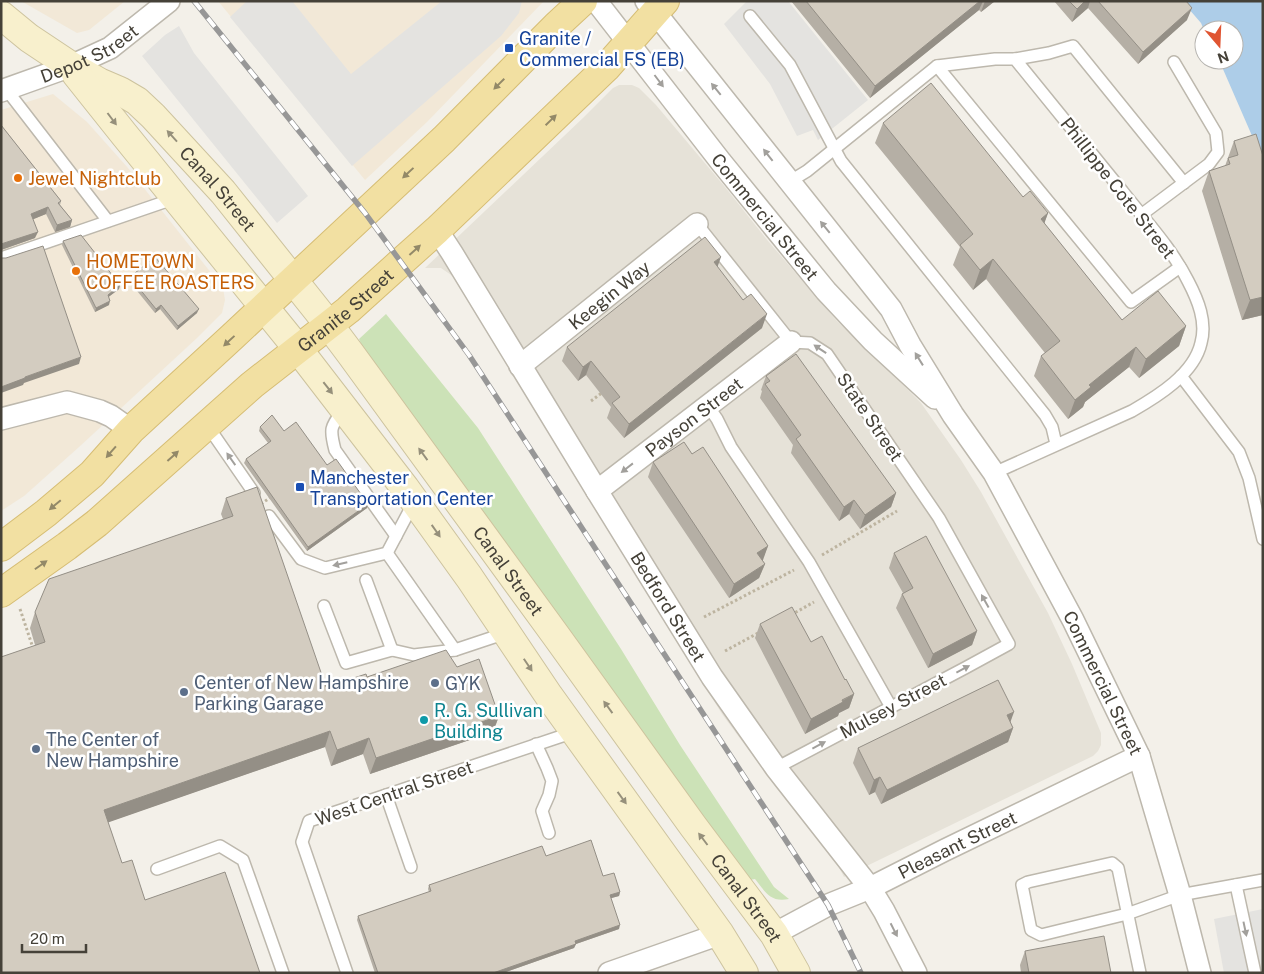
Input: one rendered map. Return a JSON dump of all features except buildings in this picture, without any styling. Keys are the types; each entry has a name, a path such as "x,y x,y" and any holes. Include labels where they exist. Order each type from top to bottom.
{"main road":[{"path":"1,547 46,513 92,474 131,430 444,140 583,1"},
{"name":"Granite Street","path":"10,598 252,385 348,310 437,230 606,68 629,42 655,5"}],"street":[{"name":"Depot Street","path":"4,90 71,66 110,48 170,1"},
{"name":"Commercial Street","path":"596,1 721,162 826,291 873,342 954,415"},
{"name":"Commercial Street","path":"655,5 789,182 891,309 910,345 954,415 994,473 1073,620 1139,756 1180,895 1200,973"},
{"name":"Canal Street","path":"1,15 29,38 71,66 137,102 154,116 223,192 329,325 693,826 774,934 796,973"},
{"name":"Canal Street","path":"71,66 298,349 415,501 574,731 720,934 744,973"},
{"name":"Keegin Way","path":"520,366 697,224"},
{"name":"Bedford Street","path":"437,230 712,677 776,768 870,888 916,973"},
{"name":"Payson Street","path":"596,491 791,342"},
{"path":"1,419 67,402 100,411 131,430"},
{"name":"Pleasant Street","path":"774,934 828,905 870,888 1139,756"},
{"path":"609,973 720,934"}],"lane":[{"path":"750,16 790,64 841,161 1046,415 1052,427 1056,444"},
{"path":"789,182 807,171 937,66 995,59 1015,59 1049,53 1073,46 1184,184"},
{"name":"Phillippe Cote Street","path":"994,473 1132,411 1145,403 1181,376 1194,360 1201,344 1203,327 1201,311 1176,261 1015,59"},
{"path":"1141,215 1209,164 1218,152 1216,133 1174,62"},
{"path":"937,66 1131,302 1180,267"},
{"path":"4,90 108,221"},
{"path":"1,258 176,198"},
{"path":"697,224 791,342"},
{"name":"State Street","path":"791,342 810,343 827,354 939,518 1009,644"},
{"path":"1181,376 1239,452 1249,478 1263,539"},
{"path":"708,406 731,447 809,562 890,707"},
{"path":"344,408 332,426 335,450 396,536"},
{"path":"207,425 254,493"},
{"path":"388,553 415,501"},
{"path":"269,516 301,559 325,568 388,553"},
{"path":"388,553 455,650"},
{"path":"366,580 392,650"},
{"path":"324,606 346,663 392,650 414,655 455,650 506,633"},
{"name":"Mulsey Street","path":"776,768 1009,644"},
{"name":"West Central Street","path":"347,973 302,842 309,821 574,731"},
{"path":"536,744 552,782 542,811 549,833"},
{"path":"386,795 412,866"},
{"path":"157,869 220,846 243,860 283,973"},
{"path":"1140,973 1128,914 1118,868 1112,863 1022,885 1031,930 1041,935 1128,914 1180,895 1263,880"},
{"path":"1236,885 1255,973"}],"path":[{"path":"591,401 606,389"},
{"path":"256,507 271,498"},
{"path":"704,617 809,562 897,511"},
{"path":"785,618 828,595"},
{"path":"10,598 33,650"},
{"path":"725,651 768,628"}],"shaded area":[{"path":"21,1 125,1 89,30 77,33"},
{"path":"218,1 544,1 427,122 365,180"},
{"path":"247,1 292,1 351,74 442,1 522,1 519,13 501,36 352,166 230,17"},
{"path":"747,1 788,1 868,100 818,140 813,130 797,136 770,84 724,24"},
{"path":"179,26 194,53 308,196 277,223 142,56 165,35"},
{"path":"619,85 632,85 639,88 656,105 768,241 837,321 870,351 921,403 981,492 1048,613 1101,733 1101,745 1093,756 844,877 838,866 778,790 722,714 454,277 441,268 425,268 613,88"},
{"path":"53,94 87,122 128,168 223,288 225,300 222,313 198,337 24,496 1,511 1,110"},
{"path":"1263,909 1263,973 1224,973 1214,919"}],"green space":[{"path":"386,314 478,428 621,649 680,745 774,887 789,899 773,898 765,892 755,879 749,880 363,348 359,339"}],"water":[{"path":"1182,1 1263,1 1263,161 1223,70 1244,70 1244,20 1198,20"}],"railway":[{"path":"194,1 365,213 469,355 828,905 861,973"}],"place":[{"name":"Granite / Commercial FS (EB)","path":"509,48"},
{"name":"Jewel Nightclub","path":"18,178"},
{"name":"HOMETOWN COFFEE ROASTERS","path":"76,271"},
{"name":"Manchester Transportation Center","path":"300,487"},
{"name":"GYK","path":"435,683"},
{"name":"Center of New Hampshire Parking Garage","path":"184,692"},
{"name":"R. G. Sullivan Building","path":"424,720"},
{"name":"The Center of New Hampshire","path":"36,749"}]}
